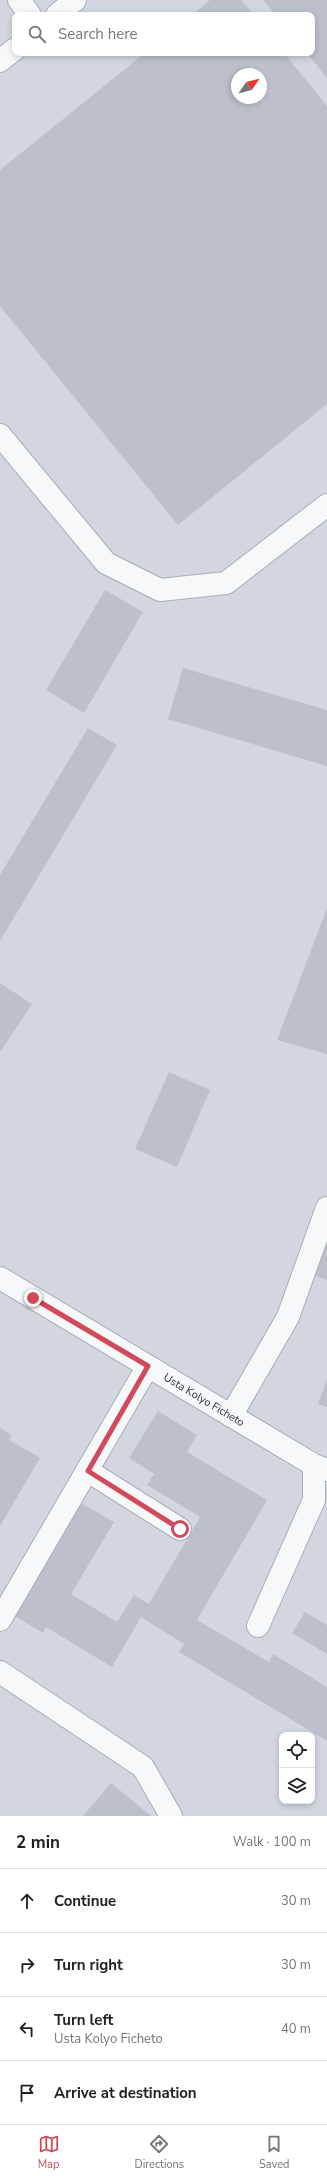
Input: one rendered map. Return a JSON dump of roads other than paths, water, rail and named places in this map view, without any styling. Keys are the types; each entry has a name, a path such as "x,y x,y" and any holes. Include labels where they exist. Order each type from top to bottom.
{"street":[{"path":"19,0 28,12"},
{"path":"60,12 75,0"},
{"path":"0,61 12,51"},
{"path":"0,435 106,563 160,590 226,583 327,505"},
{"path":"231,1416 288,1317 327,1208"},
{"name":"Usta Kolyo Ficheto","path":"0,1278 231,1416 321,1467"},
{"path":"0,1620 148,1366"},
{"path":"258,1626 314,1500 321,1467"},
{"path":"88,1471 180,1529"},
{"path":"0,1672 143,1767 171,1816"}]}
